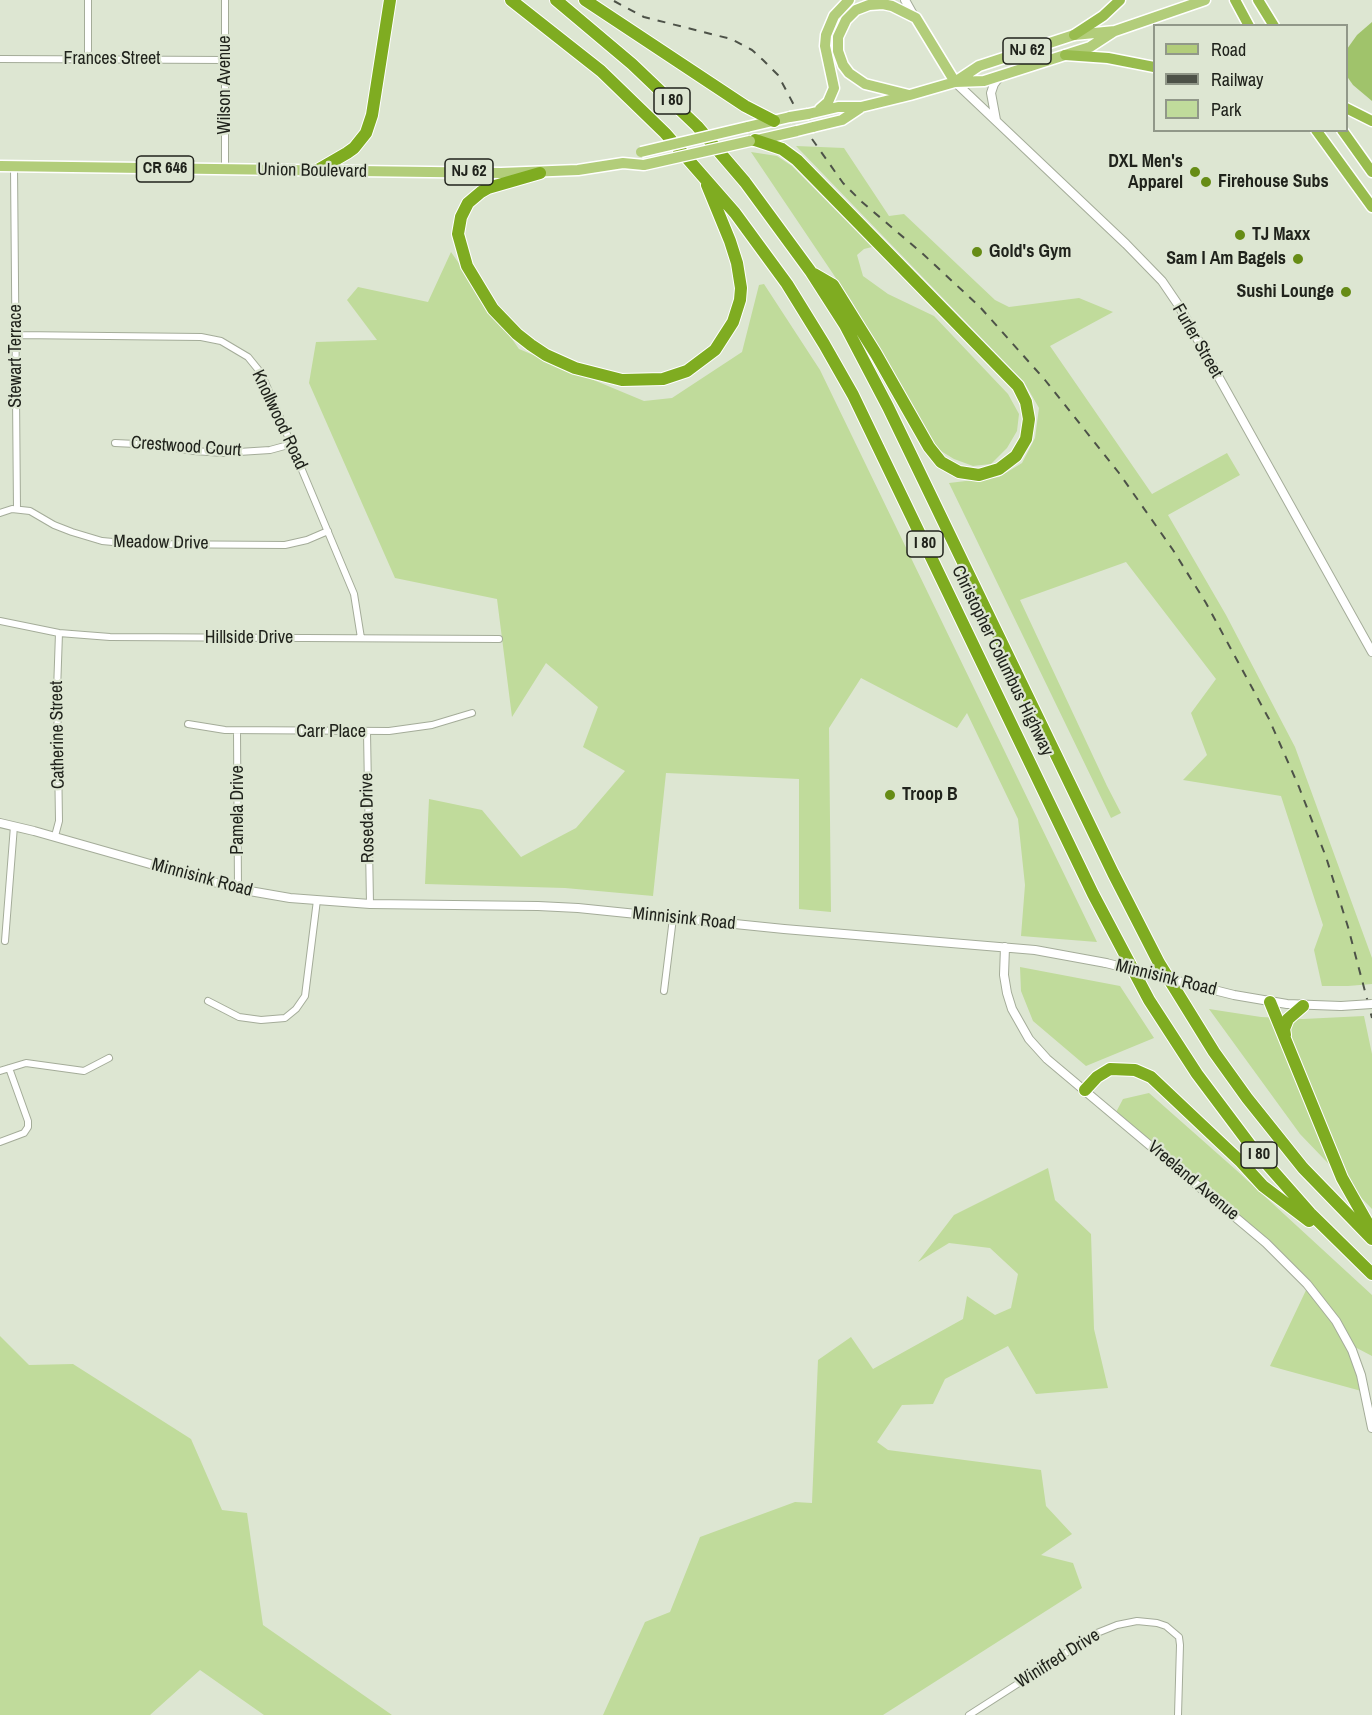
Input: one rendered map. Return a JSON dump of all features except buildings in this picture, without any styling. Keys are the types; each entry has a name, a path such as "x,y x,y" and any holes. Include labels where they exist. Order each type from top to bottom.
{"highway":[{"path":"316,171 354,148 366,133 372,115 390,0"},
{"name":"Christopher Columbus Highway","path":"511,0 601,71 634,102 703,175 753,235 787,284 840,371 1093,894 1149,1000 1191,1065 1233,1123 1289,1191 1372,1274"},
{"name":"Christopher Columbus Highway","path":"556,0 632,64 697,126 745,182 811,272 845,325 884,398 1113,873 1159,963 1214,1052 1251,1104 1303,1168 1372,1239"},
{"path":"585,0 745,106 774,121"},
{"path":"1074,35 1103,16 1120,0"},
{"path":"1235,0 1248,24"},
{"path":"1258,0 1273,24"},
{"path":"1065,55 1108,58 1153,67"},
{"path":"1348,109 1372,121"},
{"path":"1343,132 1372,172"},
{"path":"1319,135 1372,207"},
{"path":"752,141 782,149 797,160 1018,386 1026,402 1029,419 1026,439 1016,456 999,469 979,475 959,472 941,462 929,447 876,354 833,285 811,272"},
{"path":"540,173 488,188 468,203 461,217 458,234 467,266 493,309 504,322 531,345 560,362 590,374 637,381 663,379 697,365 722,342 737,311 741,288 737,263 703,175"},
{"path":"1270,1002 1342,1178 1372,1231"},
{"path":"1288,1044 1285,1024 1292,1014 1303,1006"},
{"path":"1085,1090 1097,1077 1110,1069 1134,1070 1151,1077 1241,1162 1263,1186 1343,1247"}],"main road":[{"path":"813,112 828,102 834,88 825,46 826,35 834,16 849,0"},
{"name":"Union Boulevard","path":"623,163 641,152 838,106 861,107 910,95 955,81 979,66 1074,35 1115,31 1199,2"},
{"path":"910,95 865,84 854,78 840,61 837,46 840,30 856,10 875,4 888,5 916,18 955,81"},
{"name":"Union Boulevard","path":"955,81 984,81 1090,47 1115,31"},
{"name":"Union Boulevard","path":"0,166 540,173 623,163 644,165 843,120 861,107"}],"street":[{"path":"88,0 88,59"},
{"name":"Wilson Avenue","path":"225,0 225,169"},
{"path":"905,0 916,18"},
{"name":"Frances Street","path":"0,59 225,60"},
{"path":"996,120 991,93 1001,75"},
{"name":"Furler Street","path":"955,81 1162,281 1179,306 1372,652"},
{"name":"Stewart Terrace","path":"14,166 17,509"},
{"name":"Knollwood Road","path":"16,335 201,337 221,341 248,357 261,373 354,594 361,638"},
{"name":"Crestwood Court","path":"115,443 158,445 223,453 270,450 292,444"},
{"path":"0,513 17,509"},
{"name":"Meadow Drive","path":"17,509 30,511 54,525 102,541 135,544 285,544 307,540 328,531"},
{"name":"Hillside Drive","path":"0,621 59,633 110,637 499,639"},
{"name":"Catherine Street","path":"55,837 59,821 57,691 59,633"},
{"name":"Carr Place","path":"188,724 237,731 367,732 417,728 472,713"},
{"name":"Pamela Drive","path":"237,731 238,889"},
{"name":"Roseda Drive","path":"367,732 370,904"},
{"name":"Minnisink Road","path":"0,823 263,894 370,904 538,906 778,929 1005,947 1059,953 1270,1002 1303,1006 1372,1005"},
{"path":"5,941 14,826"},
{"path":"208,1001 232,1014 261,1020 285,1018 296,1009 305,996 317,900"},
{"path":"664,991 673,918"},
{"name":"Vreeland Avenue","path":"1005,947 1004,975 1012,1010 1039,1052 1266,1243 1322,1302 1336,1321 1352,1350 1361,1375 1372,1428"},
{"path":"0,1071 26,1063 35,1063 84,1071 109,1058"},
{"path":"0,1142 24,1133 28,1127 28,1121 9,1068"},
{"name":"Winifred Drive","path":"969,1715 1097,1633 1117,1624 1137,1622 1166,1626 1179,1637 1178,1715"}],"green space":[{"path":"796,146 844,148 889,216 904,214 995,300 1009,307 1079,298 1113,312 1050,346 1152,494 1227,453 1240,475 1168,515 1226,615 1295,747 1372,958 1372,984 1322,986 1314,950 1323,925 1281,796 1183,780 1207,755 1191,713 1216,679 1126,562 1020,600 1121,813 1111,818 949,483 999,477 1022,463 1035,438 1039,408 1024,382"},
{"path":"751,152 777,156 792,166 872,247 864,249 857,255 863,276 888,294 934,316 1008,394 1019,414 1017,431 1007,448 991,464 973,466 954,459 936,448 852,302"},
{"path":"451,252 519,349 644,401 672,398 742,352 759,285 764,284 820,370 1097,942 1021,936 1025,885 1018,819 967,713 957,728 861,678 829,728 831,912 799,909 799,779 666,773 653,896 565,888 425,884 429,799 482,810 521,857 576,828 625,771 583,747 598,707 546,663 512,717 497,599 395,578 309,383 316,342 377,340 347,300 358,287 428,302"},
{"path":"1020,967 1120,986 1154,1038 1086,1066 1033,1021 1021,991"},
{"path":"1209,1009 1261,1017 1303,1019 1364,1016 1372,1054 1372,1209 1300,1134"},
{"path":"1149,1093 1372,1295 1372,1356 1351,1345 1365,1392 1270,1366 1308,1286 1114,1116 1123,1099"},
{"path":"1048,1168 1055,1200 1091,1234 1094,1329 1108,1388 1036,1394 1008,1346 945,1379 933,1404 902,1405 877,1442 888,1450 1041,1470 1046,1506 1072,1534 1041,1555 1073,1563 1082,1588 883,1715 603,1715 645,1622 670,1612 700,1537 795,1502 812,1503 818,1360 851,1337 873,1369 963,1319 967,1296 995,1315 1011,1308 1018,1274 990,1248 949,1243 918,1262 954,1215"},
{"path":"0,1336 29,1365 73,1364 191,1439 222,1510 247,1513 263,1625 392,1715 264,1715 200,1670 150,1715 0,1715"}],"shaded area":[{"path":"1372,22 1372,101 1348,78 1348,48 1357,35"}],"railway":[{"path":"614,1 644,17 731,39 752,50 763,60 778,75 812,139 843,183 980,307 1045,380 1119,473 1173,550 1206,603 1269,719 1326,857 1348,927 1372,1018"}],"place":[{"name":"DXL Men's Apparel","path":"1195,172"},
{"name":"Firehouse Subs","path":"1206,182"},
{"name":"TJ Maxx","path":"1240,235"},
{"name":"Gold's Gym","path":"977,252"},
{"name":"Sam I Am Bagels","path":"1298,259"},
{"name":"Sushi Lounge","path":"1346,292"},
{"name":"Troop B","path":"890,795"}]}
